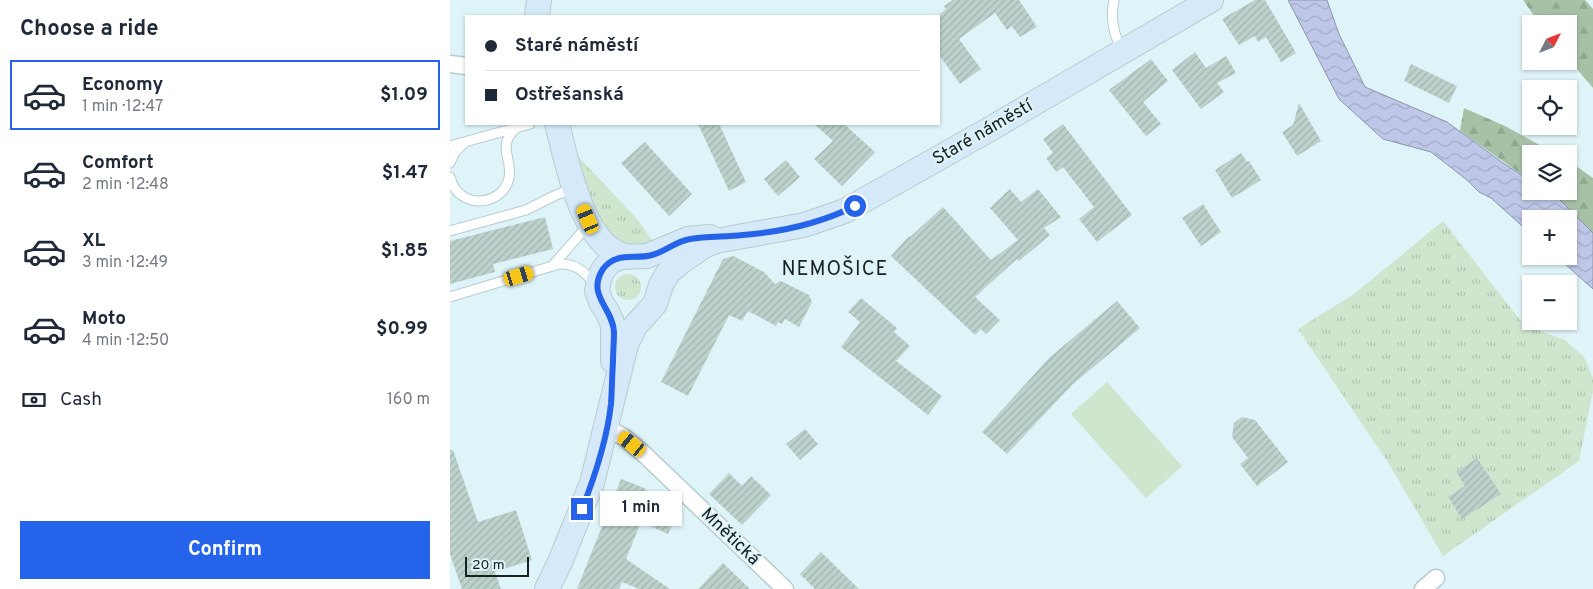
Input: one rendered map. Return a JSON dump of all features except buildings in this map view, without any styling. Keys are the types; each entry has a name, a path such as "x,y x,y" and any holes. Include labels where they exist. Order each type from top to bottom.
{"street":[{"path":"537,15 539,0"},
{"name":"Staré náměstí","path":"608,416 630,333 654,301 668,274 676,265 689,256 710,243 804,225 845,211 1211,0"},
{"path":"450,64 465,66"},
{"path":"547,589 564,554 592,483 608,416 614,332 599,294 597,267 583,231 575,188 557,125"},
{"path":"575,188 588,219 598,236 614,252 642,260 651,266 659,280 654,301 636,318 626,319 611,313 599,294"},
{"name":"Staré náměstí","path":"599,294 600,275 606,266 615,259 629,256 653,255 688,239 744,235"},
{"name":"Mnětická","path":"608,416 624,437 785,589"},
{"path":"1423,589 1436,578"}],"lane":[{"path":"1114,0 1113,31 1123,52"},
{"path":"450,146 526,125"},
{"path":"450,177 455,188 467,198 482,201 496,197 506,187 509,180 510,173 506,157 506,143 516,128"},
{"path":"450,163 455,152 467,142"},
{"path":"450,231 526,210 575,188"},
{"path":"553,265 583,231"},
{"path":"450,297 553,265 566,264 574,266 588,277 599,294"}],"green space":[{"path":"1523,0 1585,0 1593,9 1593,88 1578,70 1578,15 1534,15"},
{"path":"1464,108 1505,126 1540,145 1522,145 1522,175 1460,131"},
{"path":"575,153 637,219 657,247 629,247 601,229"},
{"path":"1577,167 1593,178 1593,233 1577,217 1577,210 1570,210 1560,200 1577,200"},
{"path":"1443,221 1522,322 1522,330 1538,330 1565,340 1584,357 1593,378 1593,391 1579,461 1443,556 1389,464 1298,329 1354,294"},
{"path":"628,274 637,278 641,287 637,296 628,300 619,296 615,287 619,278"},
{"path":"1107,382 1182,466 1146,498 1071,414"}],"water":[{"path":"1288,0 1327,0 1339,34 1365,87 1447,122 1522,175 1522,200 1560,200 1570,210 1522,210 1522,226 1491,198 1479,192 1467,180 1431,152 1383,139 1339,99"},
{"path":"1577,217 1593,233 1593,289 1566,265 1577,265"}],"district":[{"name":"NEMOŠICE","path":"835,270"}],"route":[{"path":"582,509 592,483 611,405 614,332 613,324 601,302 597,286 598,279 606,266 620,257 653,255 688,239 744,235 804,225 855,206"}]}
